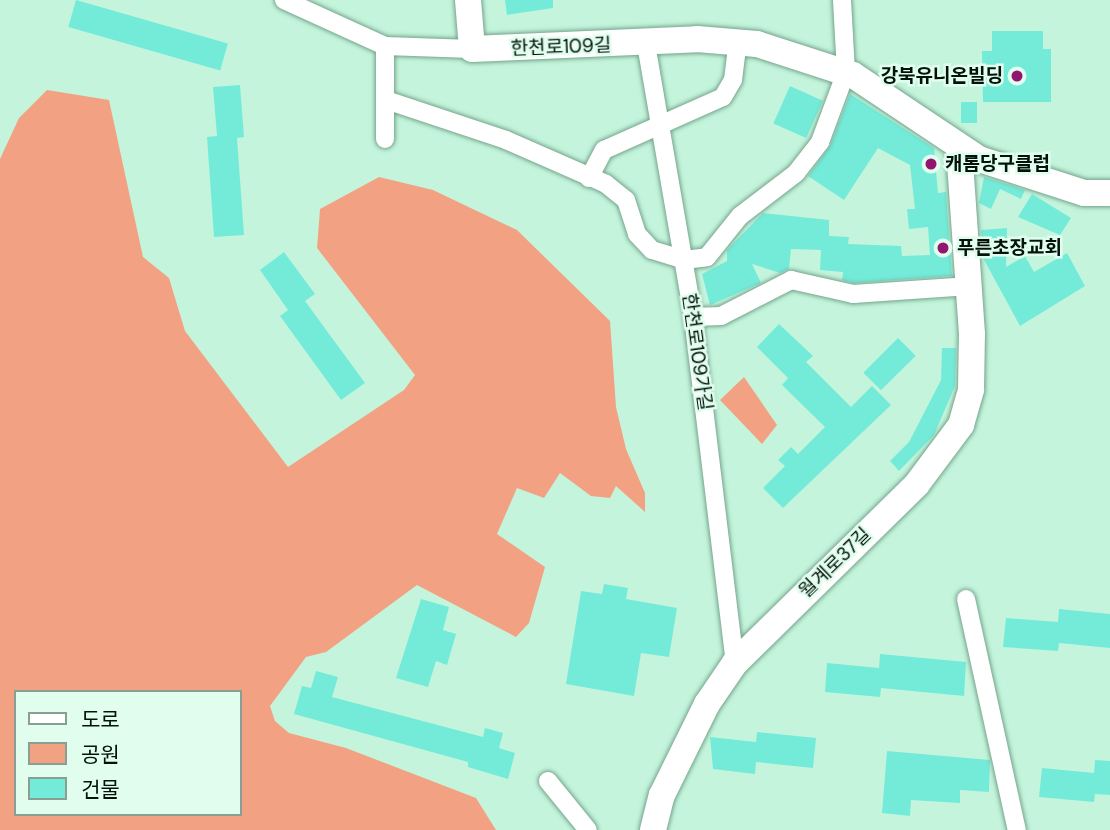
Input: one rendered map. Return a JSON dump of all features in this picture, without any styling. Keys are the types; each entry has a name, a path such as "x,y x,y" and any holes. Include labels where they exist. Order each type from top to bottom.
{"street":[{"name":"한천로109길","path":"284,0 304,4 385,46 472,49 738,40 846,72 959,148 1084,193 1110,193"},
{"path":"467,0 472,49"},
{"path":"386,100 506,140 589,178 626,200 645,244 684,260 713,254 746,210 809,159 846,72 842,0"},
{"path":"589,178 604,150 723,97 733,80 738,40"},
{"name":"한천로109가길","path":"646,44 693,317 735,663"},
{"path":"385,46 385,139"},
{"name":"월계로37길","path":"653,830 662,795 707,704 735,663 917,484 954,440 971,389 970,286 959,148"},
{"path":"693,317 721,316 791,280 853,294 970,286"},
{"path":"966,599 1017,830"},
{"path":"548,781 588,830"}],"green space":[{"path":"47,90 109,100 143,257 169,278 185,331 288,467 404,390 415,375 317,248 320,209 379,177 433,190 517,230 610,321 616,407 626,449 645,493 645,512 616,486 610,498 591,496 560,473 544,498 517,488 497,534 545,567 529,623 516,637 417,585 326,652 306,657 270,706 275,721 289,733 346,748 476,798 496,830 0,830 0,159 19,118"},
{"path":"744,377 777,425 762,444 720,400"}],"building":[{"path":"76,0 228,44 220,70 68,27"},
{"path":"505,0 553,0 553,8 507,15"},
{"name":"강북유니온빌딩","path":"992,31 1043,31 1043,49 1051,49 1051,102 983,102 982,51 992,51"},
{"path":"240,85 244,137 237,138 244,235 214,237 207,137 217,136 213,87"},
{"path":"790,86 823,101 806,138 773,123"},
{"path":"850,94 934,148 938,193 946,192 952,276 854,283 842,280 843,272 820,270 821,250 791,249 789,269 780,273 752,264 761,283 710,305 702,274 727,261 727,250 763,213 829,220 829,236 849,237 848,244 901,246 902,256 930,255 928,227 909,229 907,209 915,209 910,165 878,148 844,200 808,176 830,146"},
{"path":"961,102 977,102 977,123 961,123"},
{"path":"984,177 1025,190 1021,199 1000,189 991,209 979,203"},
{"path":"1032,194 1071,218 1060,235 1018,217"},
{"path":"1007,228 1006,267 1025,256 1034,272 1067,253 1085,286 1020,326 983,258 981,230"},
{"path":"284,252 315,294 305,301 365,383 341,400 280,316 288,310 260,270"},
{"path":"779,324 813,356 806,362 851,407 872,386 891,405 783,508 763,488 785,466 778,460 791,447 798,454 825,427 782,385 788,378 757,347"},
{"path":"898,338 916,356 881,390 863,373"},
{"path":"942,348 956,348 955,386 934,435 899,471 890,461 909,442 941,380"},
{"path":"604,584 628,588 626,599 677,608 669,657 641,653 634,696 566,684 581,591 602,594"},
{"path":"421,599 449,607 443,630 456,634 447,665 436,661 428,687 396,678"},
{"path":"1059,609 1110,614 1110,648 1059,643 1058,651 1003,647 1006,618 1058,622"},
{"path":"880,654 966,662 964,696 881,688 880,697 825,692 827,663 879,668"},
{"path":"316,671 338,677 332,697 483,737 485,728 503,733 499,748 515,753 508,779 468,767 468,762 294,714 302,686 311,688"},
{"path":"757,732 816,738 813,768 756,762 755,774 713,769 710,737 756,742"},
{"path":"887,751 990,760 989,792 960,790 960,803 911,800 910,816 882,813"},
{"path":"1095,760 1110,761 1110,795 1095,794 1094,802 1039,797 1042,768 1094,773"}],"place":[{"name":"강북유니온빌딩","path":"1017,76"},
{"name":"캐롬당구클럽","path":"931,164"},
{"name":"푸른초장교회","path":"943,248"}]}
